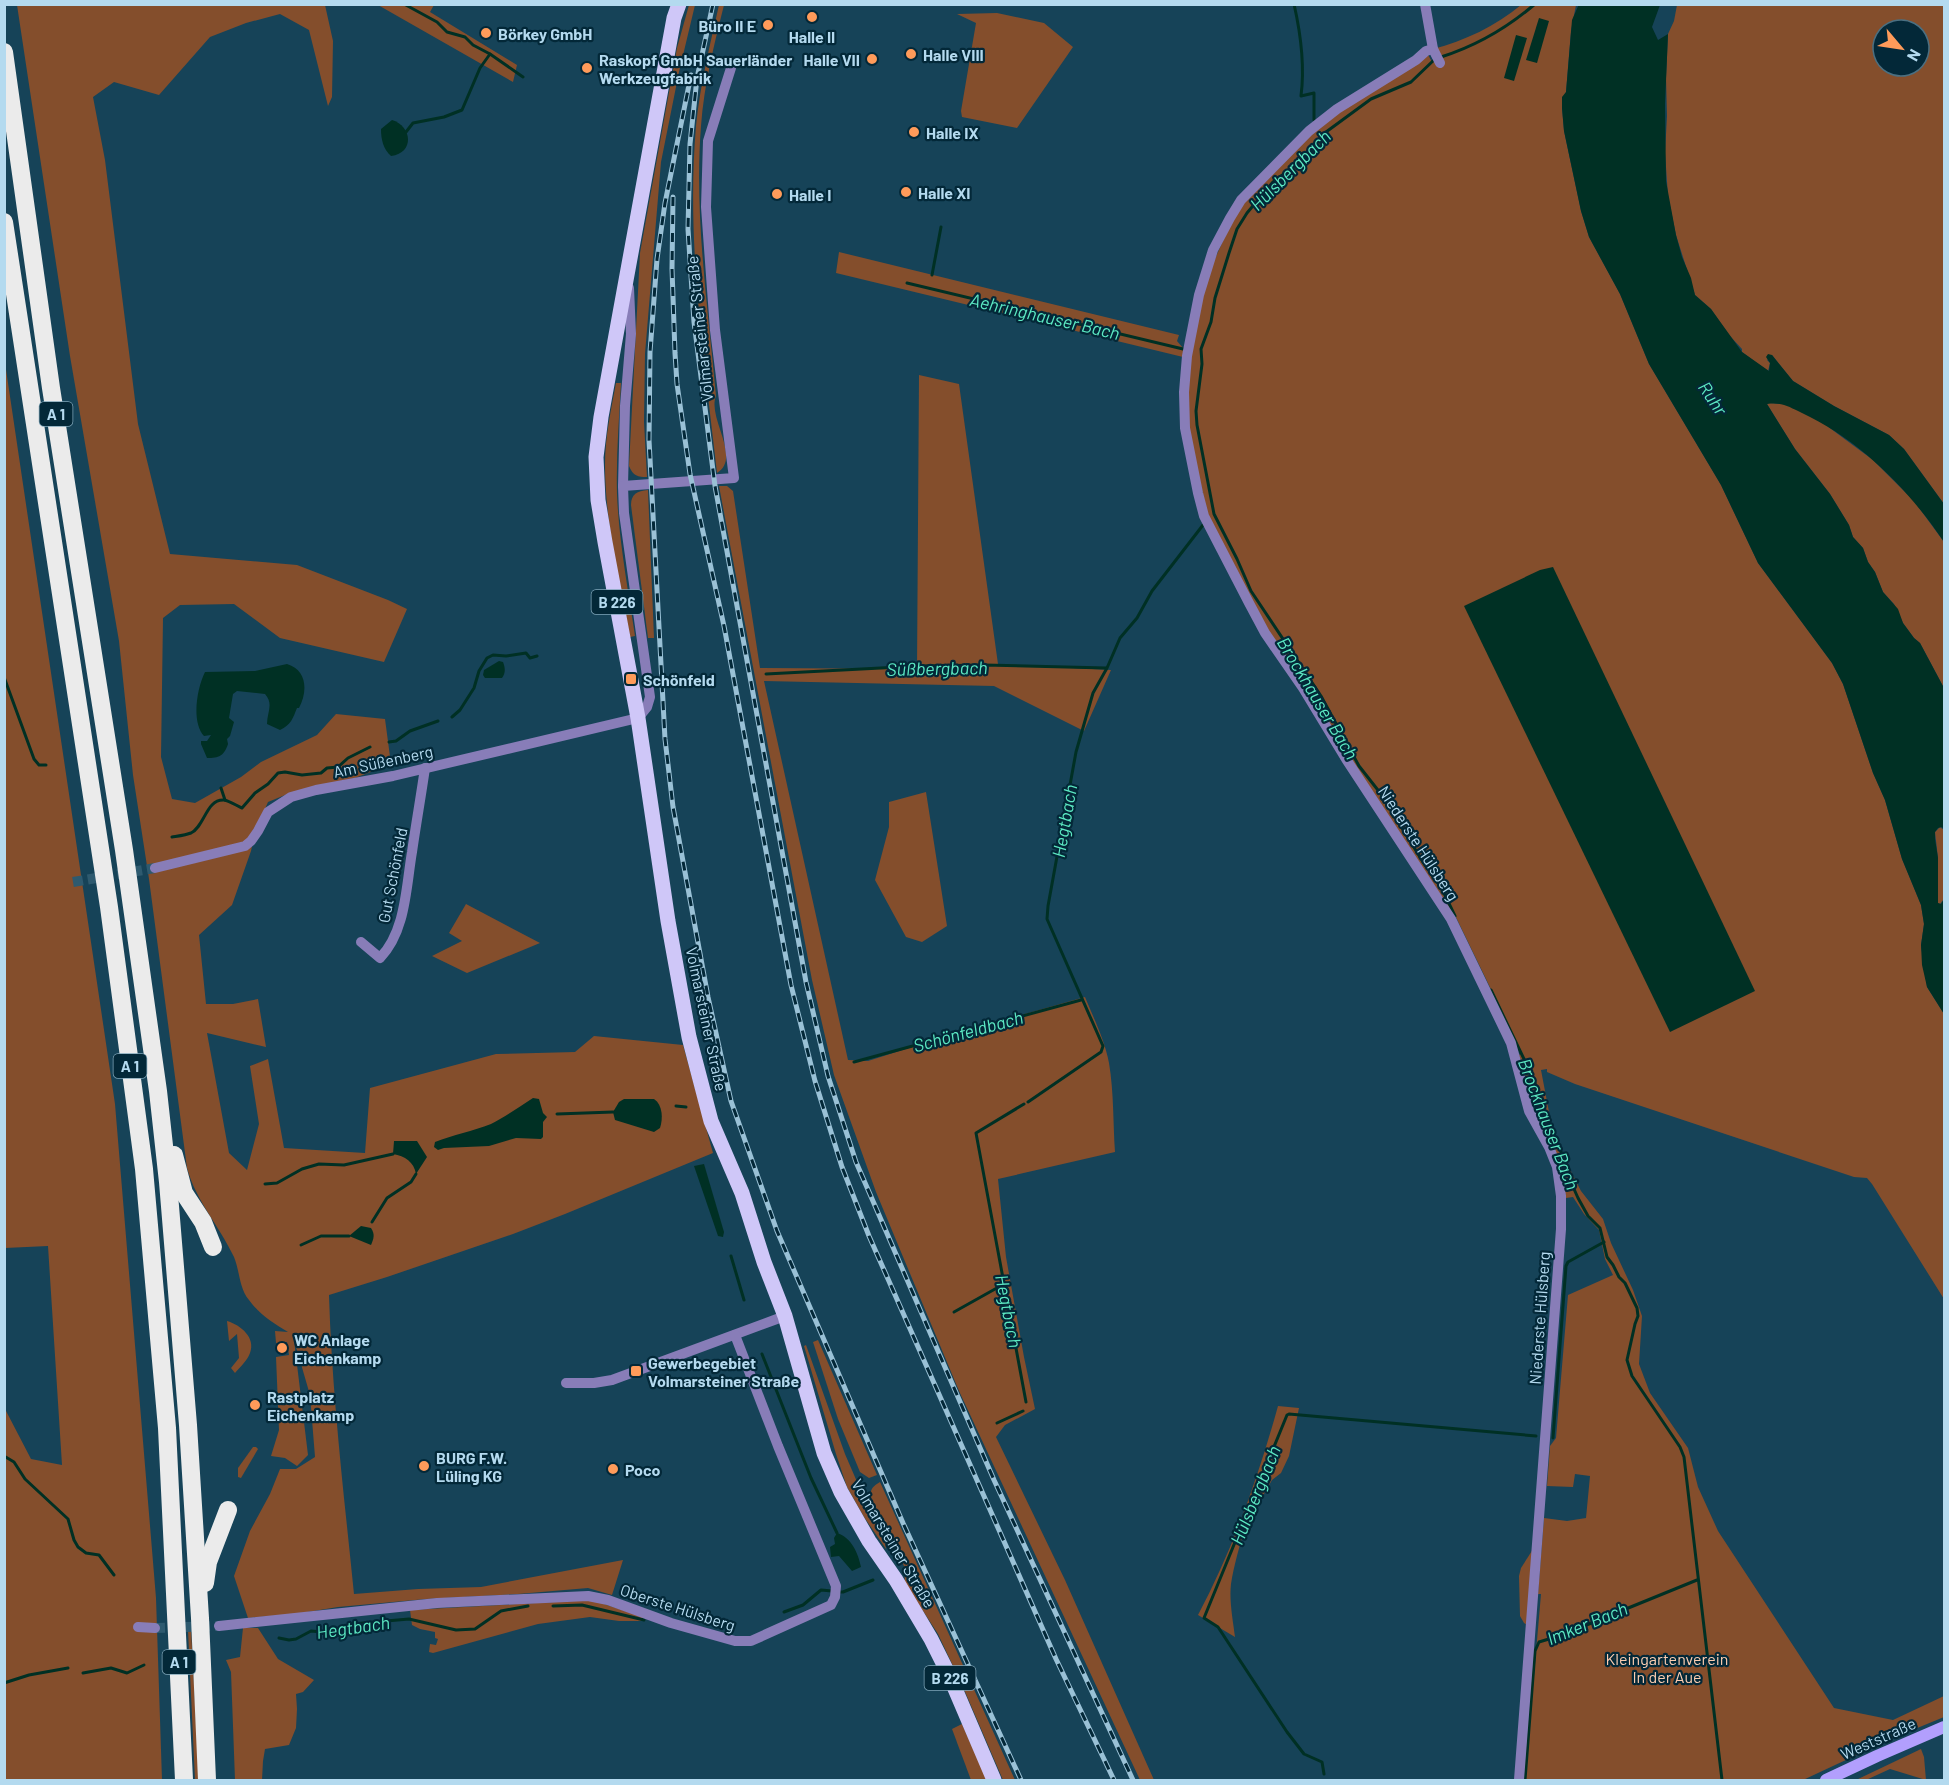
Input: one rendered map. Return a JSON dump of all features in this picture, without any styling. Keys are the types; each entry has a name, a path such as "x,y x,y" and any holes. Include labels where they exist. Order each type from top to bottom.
{"highway":[{"name":"A 1","path":"4,52 51,388 124,850 158,1091 188,1413 207,1780"},
{"name":"A 1","path":"4,222 98,838 144,1169 167,1428 184,1780"},
{"path":"158,1091 184,1193 203,1222 213,1247"},
{"path":"200,1618 208,1562 228,1510"}],"main road":[{"name":"Volmarsteiner Straße","path":"679,4 658,103 601,417 596,457 598,500 638,718 668,921 689,1036 711,1121 742,1193 764,1262 785,1316 824,1453 841,1492 869,1541 896,1580 931,1639 950,1677 994,1780"}],"street":[{"path":"1425,4 1433,49 1440,63"},
{"name":"Niederste Hülsberg","path":"1433,49 1426,51 1416,60 1337,109 1309,131 1241,200 1213,250 1199,294 1187,356 1184,411 1185,428 1204,516 1265,633 1303,688 1346,759 1451,919 1511,1043 1529,1111 1549,1147 1559,1174 1561,1229 1519,1780"},
{"name":"Volmarsteiner Straße","path":"623,486 734,478 715,330 706,207 708,141 731,68"},
{"name":"Volmarsteiner Straße","path":"629,269 630,334 625,406 624,513 650,697 647,707 638,718"},
{"name":"Am Süßenberg","path":"155,868 244,846 251,841 268,812 291,797 638,718"},
{"name":"Gut Schönfeld","path":"361,942 380,958 389,949 397,932 404,904 425,768"},
{"path":"566,1383 594,1383 612,1380 785,1316"},
{"name":"Oberste Hülsberg","path":"219,1626 437,1603 588,1596 608,1600 671,1623 735,1641 751,1641 831,1605 836,1591 735,1335"},
{"path":"138,1627 155,1628"},
{"name":"Weststraße","path":"1826,1780 1944,1727"}],"green space":[{"path":"17,5 325,5 333,41 332,97 328,106 309,30 280,14 246,23 210,37 159,95 114,82 93,97 105,160 138,424 170,554 297,565 407,609 384,662 280,638 234,604 180,605 163,618 161,757 172,799 195,803 241,777 261,762 317,735 336,714 385,719 391,764 355,778 290,793 268,802 255,832 251,851 232,905 199,935 206,1004 233,1004 258,999 266,1047 207,1033 229,1153 247,1170 259,1124 250,1066 268,1059 284,1148 365,1153 370,1088 496,1054 575,1052 594,1036 683,1045 713,1153 513,1234 329,1295 342,1482 354,1594 481,1587 623,1560 612,1595 588,1588 426,1599 248,1618 234,1576 250,1531 270,1494 280,1469 296,1469 315,1457 310,1395 294,1340 308,1455 297,1466 285,1458 271,1456 279,1430 276,1357 289,1355 287,1342 276,1343 275,1331 288,1332 262,1314 246,1295 234,1257 196,1192 187,1168 133,775 119,641 70,356"},
{"path":"378,5 434,5 430,12 517,65 513,82"},
{"path":"689,5 695,5 661,162 645,354 644,422 647,477 641,477 634,474 629,466 640,253 677,48"},
{"path":"719,5 724,5 704,95 699,160 701,227 716,396 714,405 726,458 724,466 717,473 698,300 693,169 698,111"},
{"name":"Kleingartenverein In der Aue","path":"1521,5 1576,5 1571,31 1566,92 1562,108 1564,131 1581,211 1589,237 1620,294 1649,364 1721,485 1758,563 1832,663 1843,684 1873,773 1885,800 1902,859 1921,905 1924,924 1921,945 1927,987 1944,1014 1944,1299 1867,1178 1854,1177 1575,1084 1547,1072 1547,1069 1541,1070 1553,1133 1581,1191 1603,1219 1642,1316 1639,1364 1650,1393 1688,1448 1698,1487 1718,1531 1834,1708 1893,1720 1944,1696 1944,1717 1803,1780 1525,1780 1541,1594 1538,1594 1544,1518 1567,1521 1586,1518 1590,1476 1575,1474 1573,1487 1547,1486 1550,1446 1556,1438 1568,1295 1613,1275 1605,1259 1599,1230 1584,1214 1573,1197 1566,1198 1555,1150 1533,1101 1519,1055 1522,1053 1451,907 1451,919 1265,633 1210,525 1184,411 1199,295 1241,200 1309,131 1426,51 1432,62 1433,49 1479,32 1501,20"},
{"path":"1677,5 1944,5 1944,504 1904,449 1889,435 1793,381 1772,355 1767,360 1770,363 1768,371 1742,352 1711,309 1695,295 1676,235 1668,196 1665,153 1668,34 1674,21"},
{"path":"997,13 1044,23 1073,47 1017,128 962,117 961,111 976,23 957,14"},
{"path":"839,252 1179,335 1177,341 1183,348 1183,357 836,273"},
{"path":"4,356 115,1104 156,1598 162,1780 5,1780 5,1409 31,1459 62,1465 48,1246 5,1248"},
{"path":"919,375 959,384 998,664 1111,670 1084,731 994,686 764,681 848,1060 868,1061 1085,997 1102,1038 1111,1074 1115,1152 998,1179 1006,1257 1035,1409 1005,1425 996,1437 1065,1580 1154,1780 1140,1780 959,1391 876,1192 834,1075 812,980 719,486 727,486 733,491 760,668 917,669"},
{"path":"616,383 621,383 617,494 622,548 635,636 630,637 614,552 606,487 606,444"},
{"path":"1767,404 1786,404 1819,420 1873,460 1914,501 1944,542 1944,688 1920,643 1903,623 1894,604 1883,592 1863,548 1853,537 1849,525 1830,494 1795,449"},
{"path":"648,490 654,638 648,638 631,505 635,494"},
{"path":"926,792 947,926 922,942 906,937 875,880 889,827 889,802"},
{"path":"1940,827 1944,830 1944,899 1940,904 1938,903 1938,858 1935,832"},
{"path":"466,904 540,943 467,973 432,956 462,941 449,933"},
{"path":"227,1321 242,1329 251,1342 249,1356 235,1373 231,1368 239,1358 237,1334 229,1341"},
{"path":"818,1340 877,1475 869,1478 860,1472 838,1419 813,1342"},
{"path":"806,1345 845,1454 885,1542 886,1549 847,1487 804,1346"},
{"path":"1278,1406 1299,1408 1289,1456 1281,1473 1272,1480 1261,1499 1255,1502 1241,1542 1231,1590 1235,1637 1198,1615 1244,1513"},
{"path":"253,1447 258,1449 241,1478 238,1477 238,1468"},
{"path":"880,1482 1015,1780 1003,1780 938,1634 905,1583 904,1566 871,1498 872,1488"},
{"path":"1535,1546 1529,1626 1520,1616 1519,1576 1521,1568"},
{"path":"592,1600 643,1617 643,1621 619,1621 590,1617 538,1624 433,1653 429,1652 430,1644 436,1645 438,1639 435,1638 435,1632 412,1625 410,1610"},
{"path":"243,1628 258,1628 278,1659 314,1680 303,1692 296,1694 296,1728 289,1745 265,1749 262,1780 235,1780 231,1672 226,1660 240,1657"},
{"path":"191,1629 199,1780 195,1780 188,1630"},
{"path":"962,1724 987,1780 971,1780 952,1729"},
{"path":"1921,1749 1926,1780 1890,1769 1866,1780 1856,1780"}],"water":[{"name":"Ruhr","path":"1579,4 1660,5 1652,27 1658,40 1668,34 1665,104 1666,181 1676,235 1695,295 1711,309 1742,352 1769,371 1770,363 1766,357 1768,354 1772,355 1793,381 1889,435 1904,449 1944,504 1944,542 1899,485 1844,437 1782,404 1767,404 1795,449 1830,494 1849,525 1853,537 1863,548 1883,592 1898,609 1903,623 1920,643 1944,688 1944,830 1942,827 1938,828 1935,832 1935,839 1938,858 1938,903 1941,904 1944,899 1944,1014 1927,987 1922,965 1921,945 1924,924 1921,905 1902,859 1885,800 1873,773 1843,684 1832,663 1758,563 1721,485 1649,364 1620,294 1589,237 1581,211 1564,131 1562,108 1562,97 1566,92 1572,20"},
{"path":"1539,18 1549,21 1537,63 1526,60"},
{"path":"1516,35 1527,38 1514,81 1504,78"},
{"path":"392,120 404,128 408,139 404,150 391,156 383,144 381,129"},
{"path":"1553,567 1755,991 1670,1032 1464,606 1540,570"},
{"path":"499,661 503,662 505,668 502,678 485,678 484,670"},
{"path":"287,664 299,671 304,682 302,701 289,723 280,730 267,724 270,705 265,694 237,691 233,694 229,718 234,722 225,751 215,758 207,758 201,741 207,741 211,735 204,736 196,714 198,696 205,672 255,671"},
{"path":"533,1098 539,1099 543,1113 547,1117 543,1122 541,1139 516,1138 489,1146 438,1150 434,1147 435,1142 491,1124"},
{"path":"624,1099 654,1099 662,1112 660,1128 654,1132 615,1120 613,1112 619,1102"},
{"path":"394,1141 417,1141 427,1157 416,1174 408,1160 393,1154"},
{"path":"704,1164 724,1232 723,1237 718,1236 694,1166"},
{"path":"361,1226 371,1228 374,1236 371,1245 349,1236"},
{"path":"837,1533 847,1538 854,1547 861,1567 852,1571 839,1556 831,1557 830,1547 835,1544 834,1538"}],"waterway":[{"name":"Aehringhauser Bach","path":"404,4 437,22 447,32 465,37 473,45 523,77"},
{"path":"1294,4 1302,50 1301,96 1314,93 1314,120"},
{"name":"Hülsbergbach","path":"1441,57 1491,35 1535,4"},
{"path":"406,132 413,123 444,117 462,110 480,68 490,54"},
{"name":"Hülsbergbach","path":"1435,59 1411,82 1371,99 1326,132 1292,168 1273,182 1247,213 1237,229 1215,298 1211,322 1201,349 1202,364 1196,411 1214,514 1251,591 1321,696 1359,766 1381,794 1442,889 1455,916"},
{"path":"932,275 941,227"},
{"name":"Aehringhauser Bach","path":"907,283 1183,349"},
{"name":"Hegtbach","path":"1028,1102 1101,1052 1103,1046 1047,919 1076,752 1093,693 1120,638 1137,618 1152,591 1203,525"},
{"name":"Süßbergbach","path":"452,717 460,710 474,688 479,671 487,658 493,655 526,653 530,658 537,656"},
{"name":"Süßbergbach","path":"766,674 919,666 1106,668"},
{"name":"Süßbergbach","path":"4,677 34,759 39,765 46,765"},
{"path":"389,742 396,741 410,731 438,721"},
{"path":"172,837 189,834 196,830 209,808 218,801 224,800 242,808 278,773 302,775 321,773 327,768 338,767 348,758 370,747"},
{"path":"221,788 225,800"},
{"name":"Brockhauser Bach","path":"1491,990 1534,1080 1542,1108 1568,1168 1570,1180 1578,1198 1588,1216 1600,1228 1607,1257 1625,1283 1637,1308 1638,1316 1627,1360 1632,1376 1680,1447 1684,1457 1722,1780"},
{"name":"Schönfeldbach","path":"854,1062 1081,1000"},
{"name":"Hegtbach","path":"1024,1104 976,1133 1026,1402"},
{"name":"Schönfeldbach","path":"676,1106 686,1107"},
{"name":"Schönfeldbach","path":"557,1114 613,1112"},
{"name":"Schönfeldbach","path":"265,1184 277,1183 302,1169 319,1164 344,1165 393,1154"},
{"path":"372,1222 387,1198 411,1182 416,1174"},
{"path":"301,1245 321,1236 349,1236"},
{"name":"Hülsbergbach","path":"1553,1438 1566,1266 1568,1262 1604,1242"},
{"path":"731,1256 744,1300"},
{"path":"954,1312 1004,1284"},
{"path":"762,1354 811,1478 837,1533"},
{"name":"Hegtbach","path":"997,1423 1023,1411"},
{"name":"Hülsbergbach","path":"1324,1774 1322,1762 1304,1754 1218,1627 1204,1618 1287,1415 1536,1436"},
{"name":"Hegtbach","path":"4,1456 14,1462 25,1479 68,1519 78,1547 86,1553 99,1555 114,1575"},
{"name":"Hegtbach","path":"839,1592 873,1580"},
{"name":"Imker Bach","path":"1525,1780 1535,1651 1539,1642 1562,1635 1697,1580"},
{"name":"Hegtbach","path":"784,1612 803,1605 821,1590 832,1591"},
{"name":"Hegtbach","path":"553,1606 582,1605 644,1620"},
{"name":"Hegtbach","path":"279,1638 296,1639 311,1631 333,1633 352,1624 409,1619 456,1630 475,1629 501,1611 528,1606"},
{"path":"83,1673 111,1668 127,1673 144,1665"},
{"path":"4,1683 29,1675 68,1668"}],"tunnel":[{"path":"73,882 155,868"},
{"path":"155,1628 219,1626"}],"railway":[{"path":"713,4 697,78 690,144 688,229 694,322 715,486 806,982 828,1076 856,1162 994,1480 1133,1780"},
{"path":"691,75 665,203 657,259 650,352 649,440 665,739 673,807 708,997 731,1101 777,1231 903,1523 1021,1780"},
{"path":"673,197 672,269 675,353 677,384 690,474 724,626 791,985 815,1081 842,1167 869,1236 1056,1659 1114,1780"}],"place":[{"name":"Halle II","path":"812,17"},
{"name":"Büro II E","path":"768,25"},
{"name":"Börkey GmbH","path":"486,33"},
{"name":"Halle VIII","path":"911,54"},
{"name":"Halle VII","path":"872,59"},
{"name":"Raskopf GmbH Sauerländer Werkzeugfabrik","path":"587,68"},
{"name":"Halle IX","path":"914,132"},
{"name":"Halle XI","path":"906,192"},
{"name":"Halle I","path":"777,194"},
{"name":"Schönfeld","path":"631,679"},
{"name":"WC Anlage Eichenkamp","path":"282,1348"},
{"name":"Gewerbegebiet Volmarsteiner Straße","path":"636,1371"},
{"name":"Rastplatz Eichenkamp","path":"255,1405"},
{"name":"BURG F.W. Lüling KG","path":"424,1466"},
{"name":"Poco","path":"613,1469"}]}
